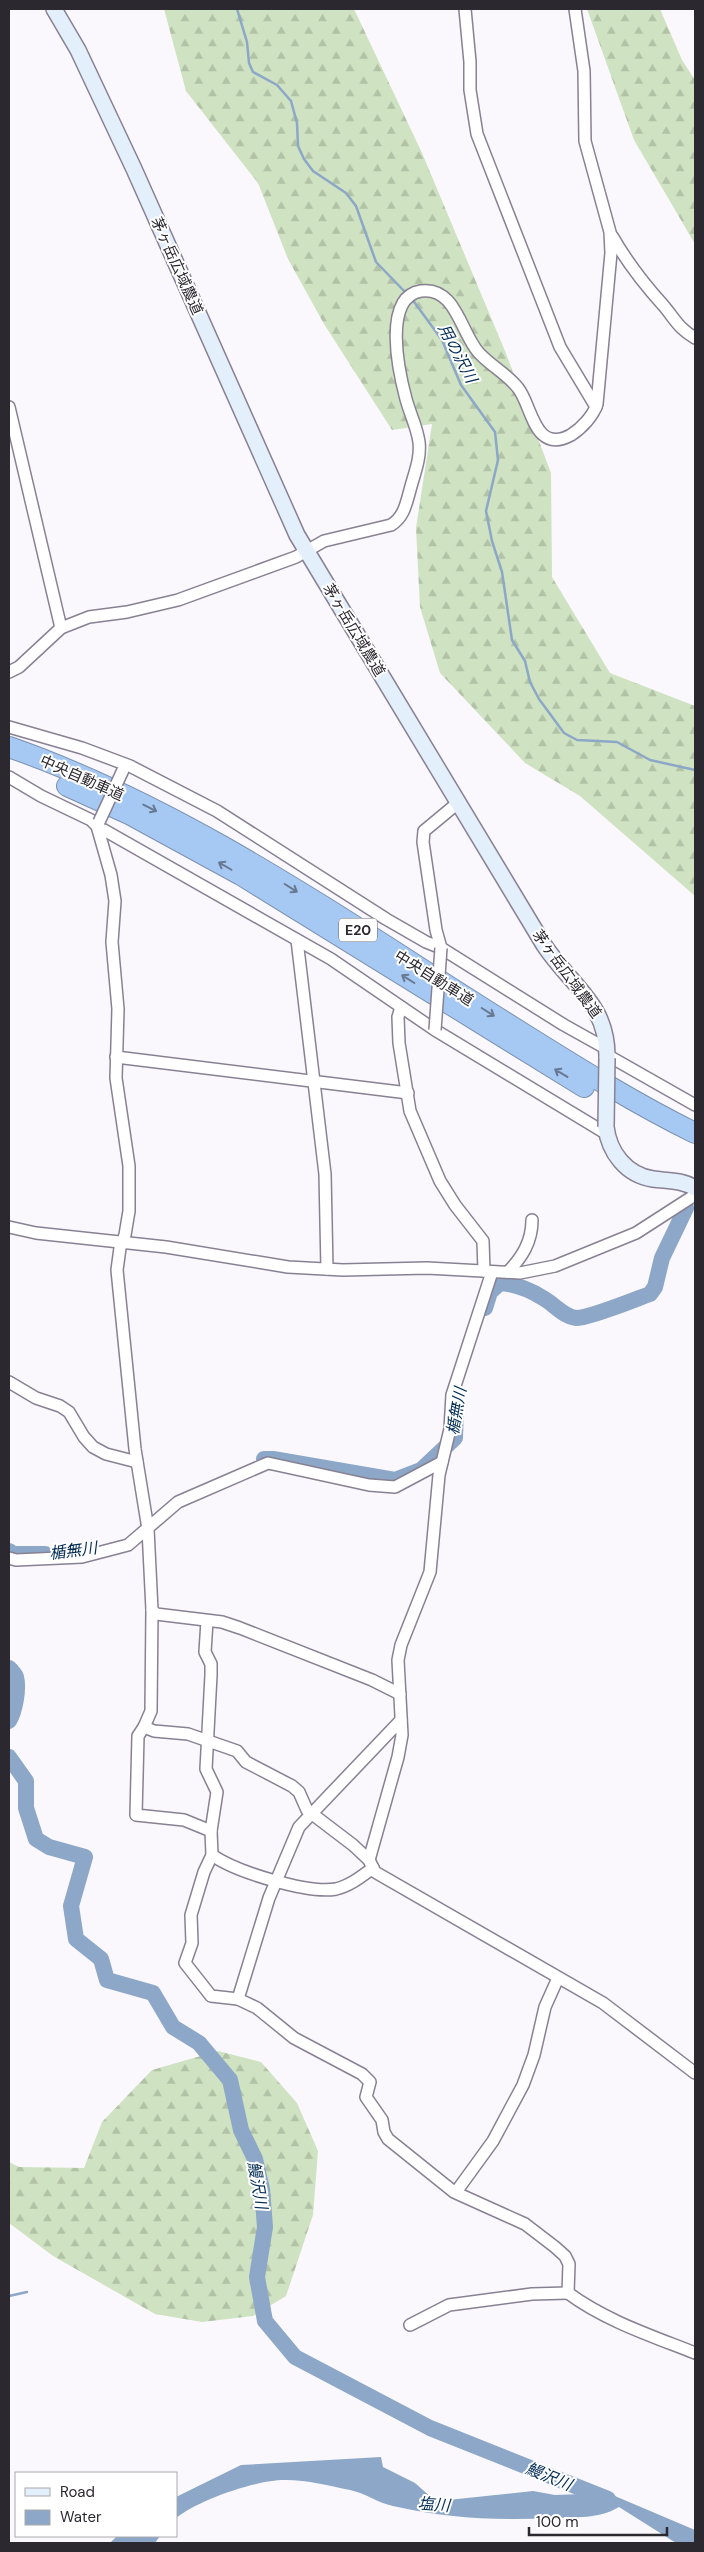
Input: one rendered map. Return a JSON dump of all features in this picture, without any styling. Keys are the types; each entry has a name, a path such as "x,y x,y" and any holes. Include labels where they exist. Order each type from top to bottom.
{"highway":[{"name":"中央自動車道","path":"9,748 82,777 188,828 248,862 596,1079 695,1133"},
{"name":"中央自動車道","path":"9,762 76,789 181,841 313,919 590,1091 695,1148"}],"street":[{"name":"茅ヶ岳広域農道","path":"54,9 78,50 134,169 276,489 306,551 544,945 559,967 600,1014 604,1025 607,1054 607,1130 618,1158 637,1174 651,1179 681,1182 695,1188"},
{"path":"464,9 470,62 470,98 476,134 560,347 596,407"},
{"path":"575,9 584,71 585,141 610,232 632,271 664,306 678,327 695,338"},
{"path":"9,672 19,666 61,628 89,617 127,612 178,600 265,570 324,541 391,525 403,514 419,460 420,449 399,368 396,325 403,303 407,297 416,292 432,291 448,300 478,352 520,390 531,420 541,432 556,439 565,438 584,424 596,407 610,276 610,232"},
{"path":"9,408 61,628"},
{"path":"9,726 82,748 217,811 386,919 426,942 441,948 607,1054 695,1105"},
{"path":"125,767 98,824 112,875 115,901 112,942 118,1008 116,1078 126,1140 129,1187 125,1235 121,1243 117,1270 137,1462 148,1529 152,1610 151,1711 138,1736 136,1815 184,1820 211,1830"},
{"path":"9,777 41,796 91,820 297,940 435,1030 607,1130"},
{"path":"435,1030 441,948 436,930 423,842 424,831 459,802"},
{"path":"297,940 325,1174 327,1269"},
{"path":"212,1855 237,1869 276,1880 312,1889 338,1888 371,1864 398,1758 402,1736 398,1660 401,1645 430,1572 439,1475 450,1430 452,1395 488,1271 483,1241 440,1181 410,1111 399,1042 398,1017 401,1007"},
{"path":"116,1057 408,1093"},
{"path":"9,1227 36,1233 288,1267 327,1269 427,1268 520,1273 564,1262 636,1232 695,1195"},
{"path":"508,1272 522,1255 527,1245 532,1220"},
{"path":"9,1382 36,1398 60,1406 69,1412 84,1437 94,1447 106,1454 137,1462"},
{"path":"9,1558 16,1560 82,1557 128,1545 178,1502 268,1463 369,1485 395,1487 443,1458"},
{"path":"152,1610 156,1614 222,1622 240,1628 372,1680 400,1694"},
{"path":"207,1621 205,1652 211,1664 211,1675 206,1769 217,1792 211,1830 212,1855 204,1872 191,1915 192,1943 185,1963 211,1996 238,1999 258,2008 294,2038 362,2074 370,2082 366,2097 382,2120 384,2132 388,2139 456,2192 524,2224 555,2247 565,2256 569,2264 568,2293"},
{"path":"238,1999 276,1880 299,1827 401,1720"},
{"path":"144,1727 154,1731 188,1734 236,1751 246,1762 292,1786 299,1792 307,1810 371,1864 375,1872 602,2003 695,2073"},
{"path":"456,2192 493,2141 522,2085 534,2055 545,2007 558,1978"},
{"path":"410,2325 449,2305 532,2294 568,2293 579,2301 632,2328 695,2353"}],"green space":[{"path":"164,9 354,9 422,153 505,351 551,473 552,577 610,673 695,706 695,896 580,796 525,763 440,673 420,607 416,528 432,424 392,430 324,324 288,259 258,183 186,91"},
{"path":"587,9 660,9 682,60 695,80 695,244 634,140"},
{"path":"218,2051 261,2062 297,2103 318,2151 313,2215 286,2296 253,2316 202,2322 155,2314 53,2256 9,2223 9,2162 19,2167 84,2168 102,2122 152,2070"}],"water":[{"name":"塩川","path":"381,2457 383,2467 415,2483 432,2498 448,2500 533,2491 555,2495 582,2494 596,2488 695,2530 695,2543 676,2543 619,2507 603,2514 587,2517 532,2519 472,2518 387,2505 350,2490 294,2480 260,2483 229,2492 199,2504 178,2517 178,2496 241,2465"},
{"path":"116,2537 159,2537 155,2543 110,2543"}],"waterway":[{"name":"用の沢川","path":"237,9 247,42 249,63 253,72 277,85 291,101 297,123 298,146 304,159 313,171 346,193 356,206 376,262 406,293"},
{"name":"用の沢川","path":"412,299 442,340 461,385 495,432 498,460 486,511 492,541 502,572 512,640 525,661 530,682 539,699 564,733 577,740 617,742 650,760 695,770"},
{"name":"楯無川","path":"485,1308 490,1292 500,1283 528,1290 567,1315 576,1318 601,1312 650,1294 655,1287 662,1258 686,1208"},
{"name":"楯無川","path":"264,1459 395,1480 421,1470 455,1438 456,1408"},
{"name":"楯無川","path":"9,1551 13,1554 45,1554"},
{"name":"鰻沢川","path":"9,1668 16,1677 17,1688 15,1706 9,1721"},
{"name":"鰻沢川","path":"9,1757 26,1781 26,1808 36,1839 49,1847 85,1857 71,1906 76,1939 101,1959 107,1980 153,1993 173,2027 199,2043 230,2080 241,2130 255,2159 262,2189 265,2227 257,2277 265,2321 295,2357 430,2428 608,2499"},
{"path":"9,2296 27,2292"}]}
